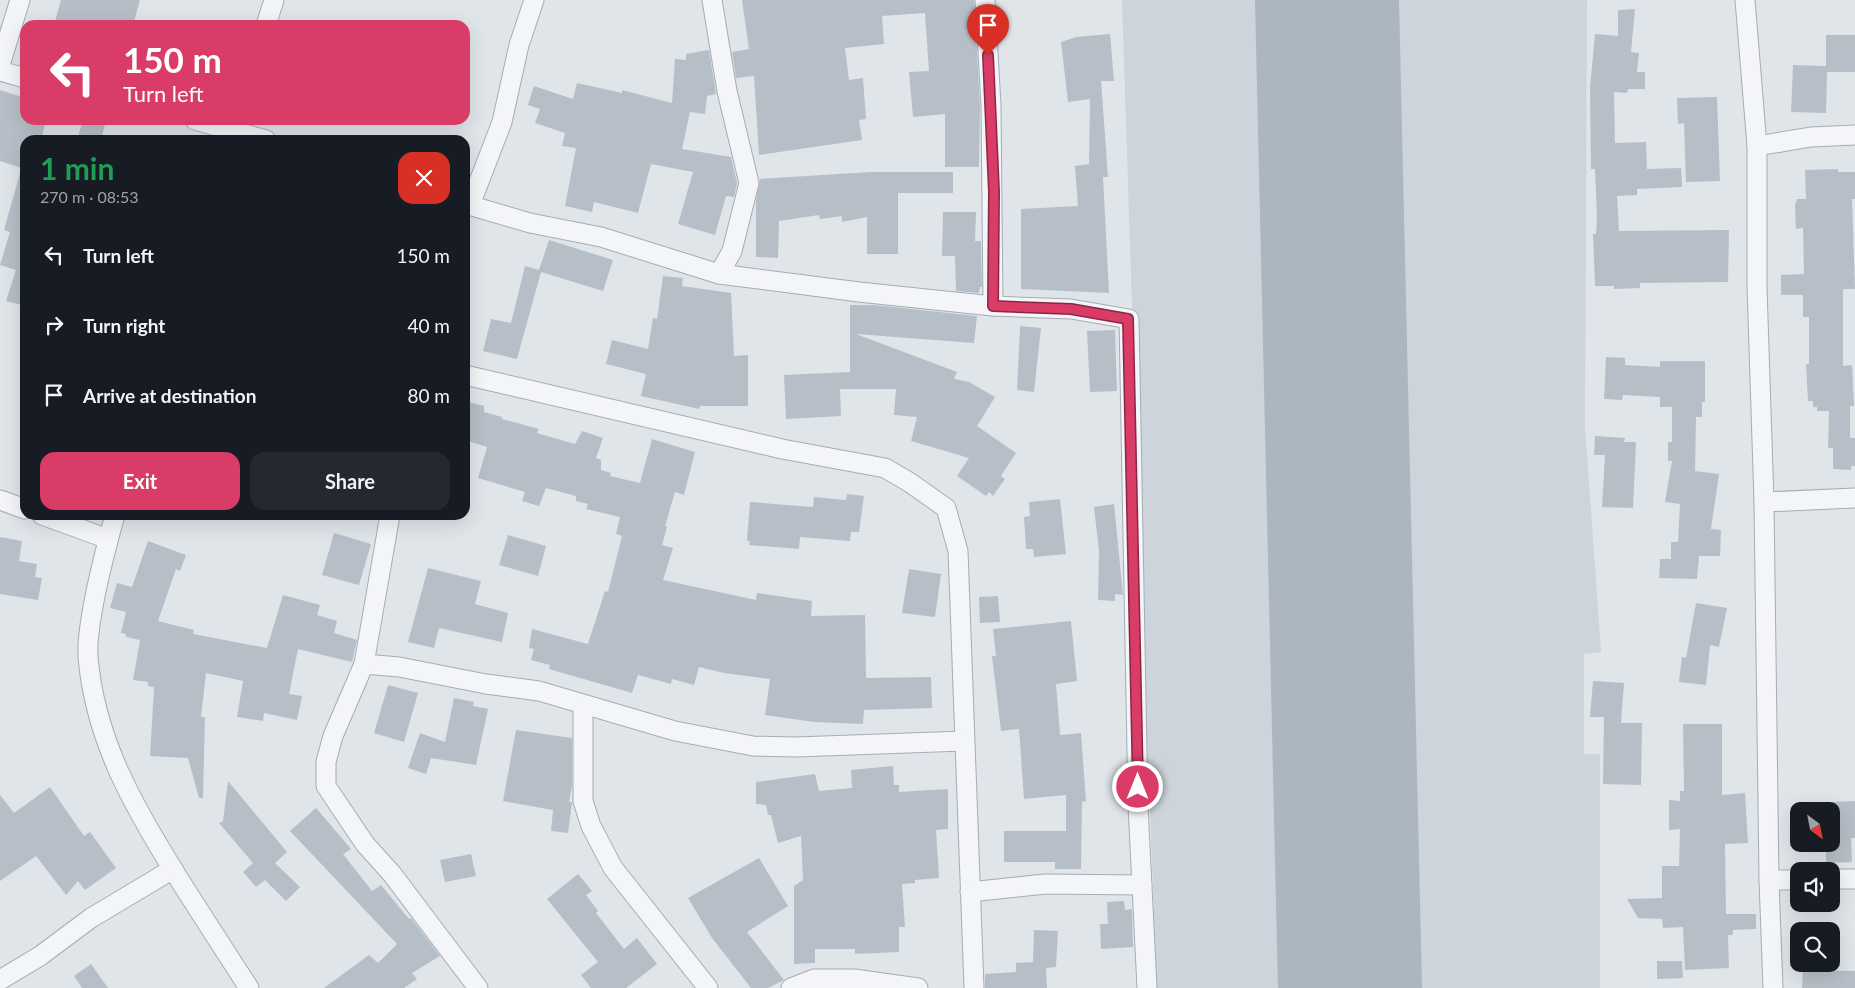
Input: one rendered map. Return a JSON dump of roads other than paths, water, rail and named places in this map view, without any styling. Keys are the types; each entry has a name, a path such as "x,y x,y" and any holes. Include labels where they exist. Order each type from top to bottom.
{"street":[{"path":"0,65 20,0"},
{"path":"268,20 274,0"},
{"path":"470,197 502,122 520,45 534,0"},
{"path":"712,0 727,91 749,184 732,251 719,274"},
{"path":"985,0 991,105 993,306"},
{"path":"1745,0 1756,146 1757,287 1764,502 1769,880 1773,988"},
{"path":"0,71 20,77"},
{"path":"218,125 253,135"},
{"path":"1756,146 1811,137 1855,135"},
{"path":"470,205 530,223 601,237 719,274 858,292 993,306 1071,309 1128,319 1137,670 1138,806 1147,988"},
{"path":"470,375 782,449 885,468 946,508 958,551 974,988"},
{"path":"1764,502 1855,498"},
{"path":"0,500 20,507"},
{"path":"56,520 108,539"},
{"path":"114,520 92,618 88,656 97,704 110,754 138,812 249,988"},
{"path":"389,520 364,664 333,736 326,762 326,786 365,844 392,874 478,988"},
{"path":"364,664 399,667 486,684 539,691 583,706 675,731 753,746 796,747 964,740"},
{"path":"583,706 583,801 591,826 613,868 708,988"},
{"path":"0,980 40,956 91,918 173,869"},
{"path":"1840,879 1855,879"},
{"path":"1769,880 1790,880"},
{"path":"970,892 1045,884 1142,885"},
{"path":"791,988 814,979 854,979 918,988"}]}
